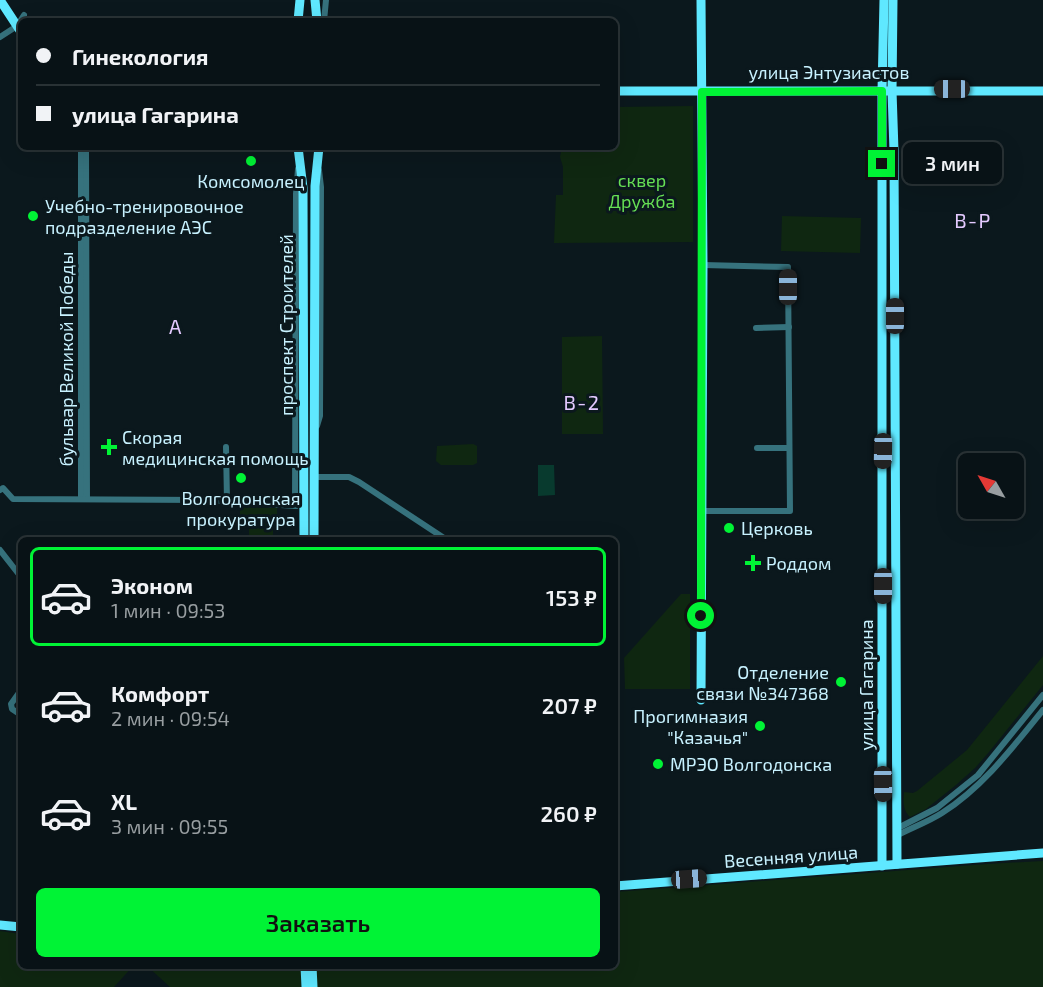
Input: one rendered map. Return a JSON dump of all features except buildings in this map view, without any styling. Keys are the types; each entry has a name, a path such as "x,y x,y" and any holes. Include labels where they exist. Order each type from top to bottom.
{"street":[{"path":"0,0 17,29"},
{"path":"295,0 298,18"},
{"path":"298,18 300,0"},
{"path":"315,0 317,18"},
{"path":"324,18 326,0"},
{"path":"701,0 703,265 701,700"},
{"name":"улица Гагарина","path":"882,866 884,0"},
{"name":"улица Гагарина","path":"893,0 897,864"},
{"path":"0,7 17,29"},
{"path":"0,37 17,29"},
{"name":"улица Энтузиастов","path":"618,89 1043,90"},
{"name":"бульвар Великой Победы","path":"81,150 84,499"},
{"name":"бульвар Великой Победы","path":"84,499 86,150"},
{"name":"проспект Строителей","path":"298,150 303,188 299,506 304,537"},
{"name":"проспект Строителей","path":"314,537 315,186 319,150"},
{"path":"702,510 790,511 788,267 703,265"},
{"path":"756,328 789,327"},
{"path":"226,447 227,501"},
{"path":"757,448 789,448"},
{"path":"313,477 349,477 442,537"},
{"path":"0,490 3,488 13,499 227,501 299,506"},
{"path":"0,550 18,573"},
{"path":"18,694 11,704 12,709 18,713"},
{"path":"896,836 937,808 978,775 1043,695"},
{"path":"883,842 941,814 982,781 1043,710"},
{"path":"883,830 896,836"},
{"name":"Весенняя улица","path":"618,886 1043,853"},
{"path":"0,925 18,927"},
{"path":"305,969 306,987"},
{"path":"312,969 313,987"}],"green space":[{"name":"сквер Дружба","path":"693,106 693,242 554,243 556,195 563,195 561,150 618,150 618,107"},
{"path":"782,216 861,218 860,253 781,251"},
{"path":"602,336 603,434 562,434 562,337"},
{"path":"473,444 477,446 477,463 473,465 441,465 436,461 437,446"},
{"path":"240,507 277,508 277,521 273,521 273,537 249,537 249,524 240,523"},
{"path":"681,594 690,594 690,689 625,689 624,658"},
{"path":"1043,656 1043,685 989,752 956,785 926,809 910,817 905,809 904,792 917,791 967,750"},
{"path":"1043,861 1043,987 316,987 315,969 618,969 618,892"},
{"path":"0,931 18,934 18,969 130,969 114,987 0,987"},
{"path":"150,969 301,969 301,987 170,987"}],"shaded area":[{"path":"538,465 554,465 555,495 538,496"}],"place":[{"name":"Комсомолец","path":"251,161"},
{"name":"Учебно-тренировочное подразделение АЭС","path":"33,216"},
{"name":"Скорая медицинская помощь","path":"109,447"},
{"name":"Волгодонская прокуратура","path":"241,478"},
{"name":"Церковь","path":"729,528"},
{"name":"Роддом","path":"753,563"},
{"name":"Отделение связи №347368","path":"841,682"},
{"name":"Прогимназия \"Казачья\"","path":"760,726"},
{"name":"МРЭО Волгодонска","path":"658,764"}],"district":[{"name":"В-Р","path":"973,220"},
{"name":"А","path":"176,326"},
{"name":"В-2","path":"582,402"}],"route":[{"path":"701,616 702,92 882,91 882,164"}]}
